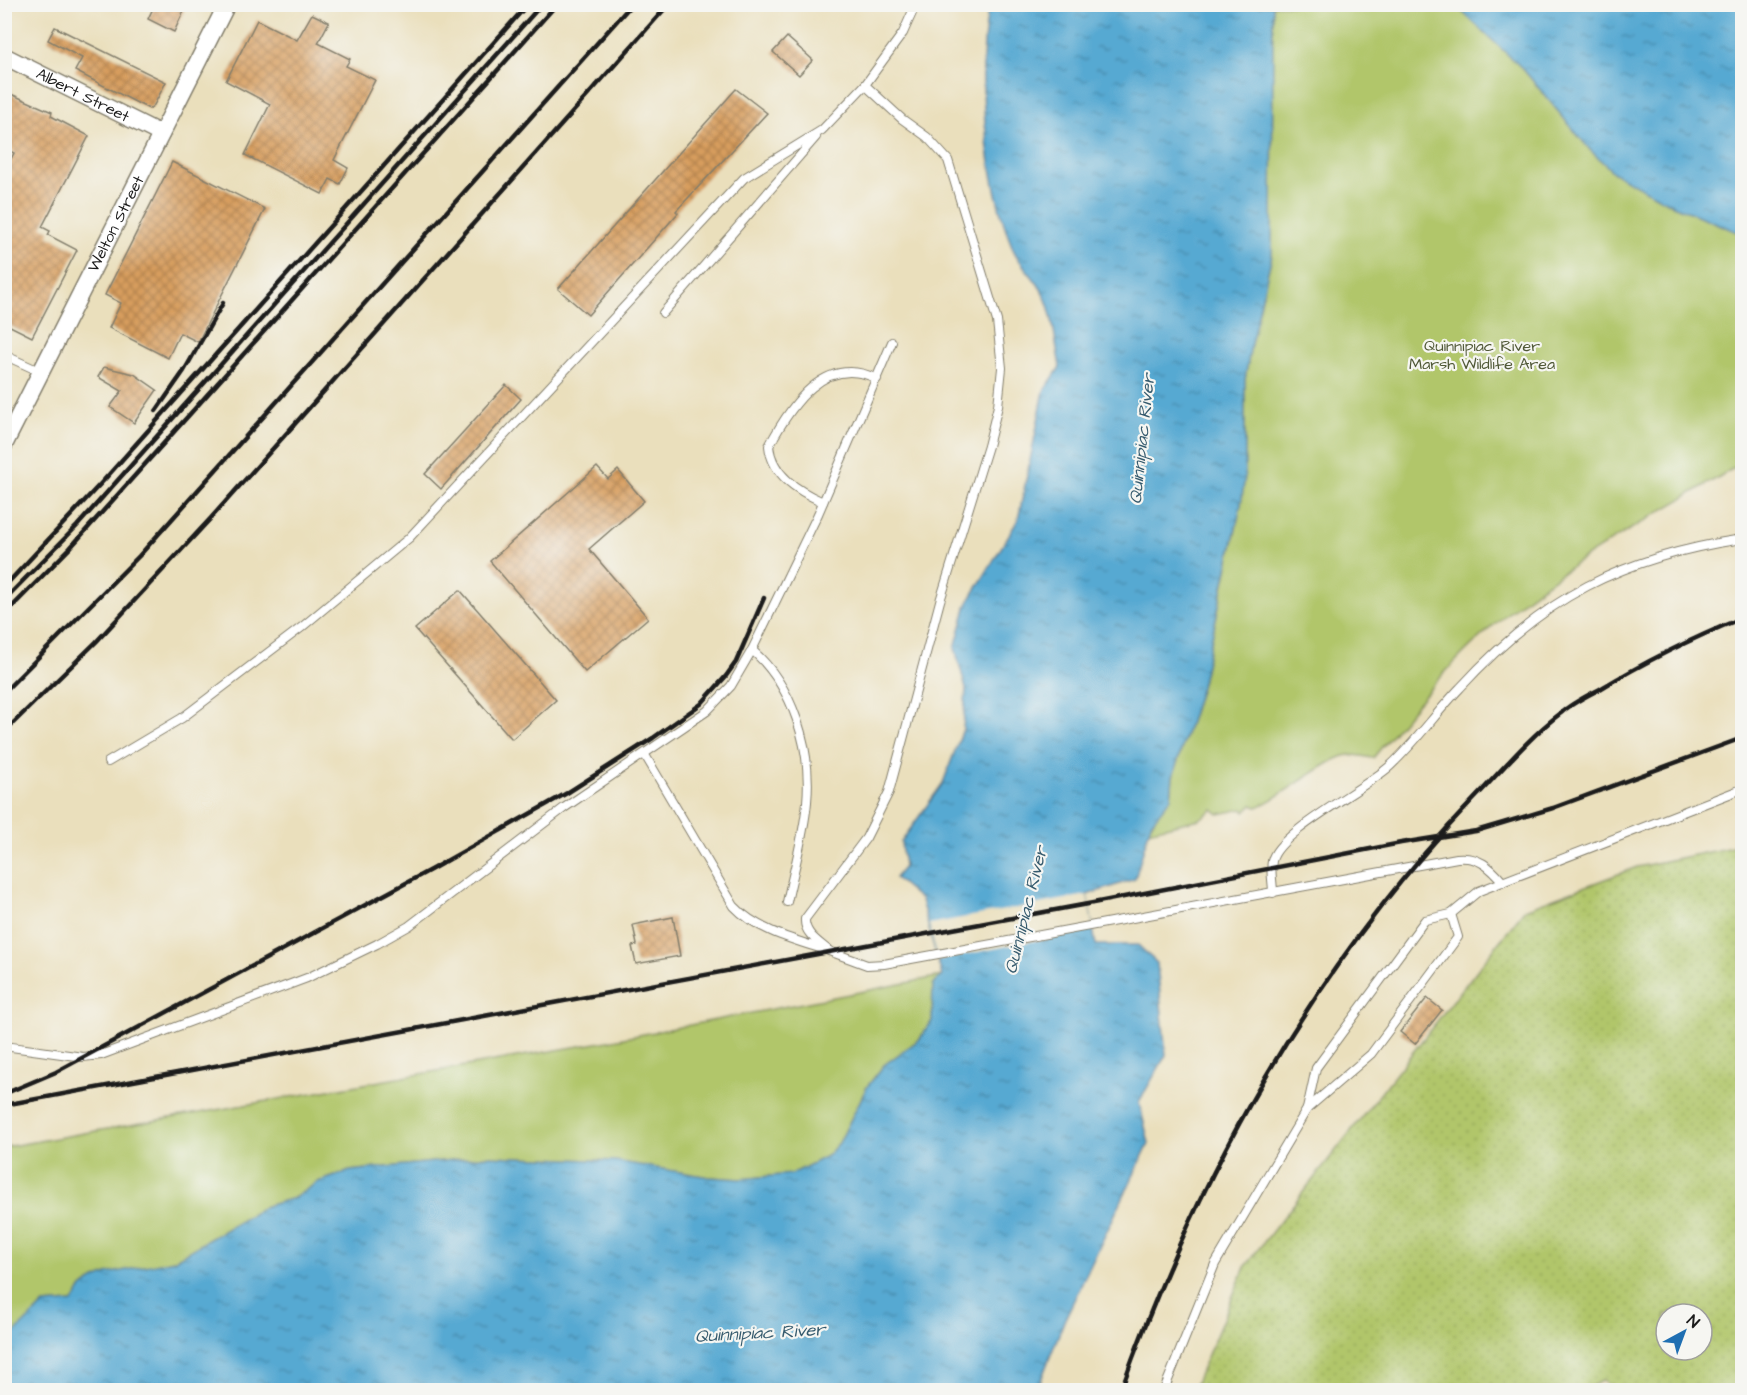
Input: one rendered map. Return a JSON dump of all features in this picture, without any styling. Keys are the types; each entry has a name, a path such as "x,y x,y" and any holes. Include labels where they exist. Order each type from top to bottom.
{"street":[{"name":"Welton Street","path":"4,445 227,4"},
{"name":"Albert Street","path":"4,56 161,134"}],"lane":[{"path":"663,313 822,130 866,85 903,33 916,4"},
{"path":"829,951 809,933 805,926 805,919 866,838 889,792 940,601 988,446 998,406 1002,368 997,321 948,160 927,137 902,119 866,85"},
{"path":"108,762 182,718 302,627 409,538 744,178 822,130"},
{"path":"4,1046 83,1057 101,1055 307,978 355,956 409,926 564,808 681,731 718,701 752,650 823,502 892,342"},
{"path":"4,355 41,372"},
{"path":"823,502 795,487 782,475 770,458 770,446 786,417 817,382 828,375 852,370 876,379"},
{"path":"1274,893 1271,863 1283,842 1391,765 1460,688 1520,629 1546,610 1625,567 1677,551 1743,539"},
{"path":"752,650 775,673 784,689 800,731 806,766 808,784 805,818 787,902"},
{"path":"645,755 734,906 742,914 765,926 829,951 874,965 1468,857 1490,867 1503,882"},
{"path":"1307,1110 1316,1068 1425,920 1450,914 1479,891 1743,789"},
{"path":"1164,1390 1215,1264 1307,1110 1371,1054 1458,937 1450,914"}],"green space":[{"name":"Quinnipiac River Marsh Wildlife Area","path":"1273,5 1455,5 1523,69 1591,151 1614,173 1673,205 1742,234 1742,463 1584,558 1495,624 1446,671 1373,758 1353,755 1342,757 1318,769 1267,802 1257,807 1252,805 1245,812 1243,809 1219,814 1213,809 1200,819 1148,831 1156,816 1171,798 1173,776 1201,687 1236,529 1245,476 1245,380 1272,255"},
{"path":"1742,845 1742,1390 1613,1390 1603,1380 1585,1390 1193,1390 1246,1265 1525,909 1637,867"},
{"path":"942,976 933,984 932,1021 920,1039 884,1065 867,1087 839,1143 827,1156 792,1174 741,1179 709,1177 615,1161 489,1156 350,1171 318,1182 294,1198 266,1206 174,1260 91,1281 82,1288 73,1302 44,1304 5,1343 5,1147 608,1041"}],"water":[{"name":"Quinnipiac River","path":"989,5 1273,5 1272,255 1245,380 1245,476 1241,505 1201,687 1173,776 1171,798 1151,823 1135,879 1087,895 1096,945 1138,945 1157,963 1166,1055 1139,1102 1149,1143 1064,1321 1037,1390 5,1390 4,1343 44,1304 73,1302 82,1288 107,1274 174,1260 266,1206 294,1198 318,1182 350,1171 489,1156 615,1161 709,1177 741,1179 792,1174 827,1156 839,1143 867,1087 884,1065 920,1039 932,1021 933,984 942,976 921,900 895,878 904,867 901,842 943,783 963,729 966,689 955,648 967,604 1018,520 1044,391 1060,367 1047,302 1041,289 1013,249 996,193 983,96 985,33"},
{"path":"1455,5 1742,5 1742,234 1673,205 1614,173 1591,151 1523,69"}],"pier":[{"path":"1087,895 1093,929 938,960 929,924"}],"building":[{"path":"155,4 187,4 174,32 148,19"},
{"path":"312,14 329,22 318,43 350,59 346,66 375,80 334,160 348,168 340,184 330,179 322,194 245,155 270,104 226,81 257,20 297,40"},
{"path":"55,27 166,82 154,105 149,109 75,71 82,58 48,40"},
{"path":"787,37 813,60 799,75 773,52"},
{"path":"736,89 767,113 676,211 678,213 588,315 558,289"},
{"path":"4,91 52,112 51,116 89,136 42,227 50,231 48,235 77,250 32,337 4,323 4,172 14,153 4,148"},
{"path":"172,162 265,209 198,342 180,333 168,358 109,328 121,303 105,295"},
{"path":"104,367 134,374 157,390 134,423 110,407 122,391 98,377"},
{"path":"506,385 521,399 441,489 425,474"},
{"path":"597,467 608,479 618,470 644,501 589,549 648,618 585,672 490,561"},
{"path":"460,590 556,700 512,739 415,629"},
{"path":"673,917 680,956 636,964 632,946 637,945 633,925"},
{"path":"1427,998 1442,1010 1415,1044 1400,1032"}],"railway":[{"path":"4,587 104,480 528,4"},
{"path":"4,600 77,526 542,4"},
{"path":"4,615 70,548 557,4"},
{"path":"4,692 139,556 632,4"},
{"path":"4,732 96,642 211,518 669,4"},
{"path":"156,411 184,371 223,303"},
{"path":"4,1094 56,1072 432,869 567,793 653,738 701,704 726,676 736,662 764,598"},
{"path":"1121,1390 1152,1308 1224,1151 1311,1003 1361,933 1415,865 1516,755 1565,709 1652,660 1742,618"},
{"path":"4,1105 1093,903 1401,843 1476,831 1553,808 1742,738"}]}
